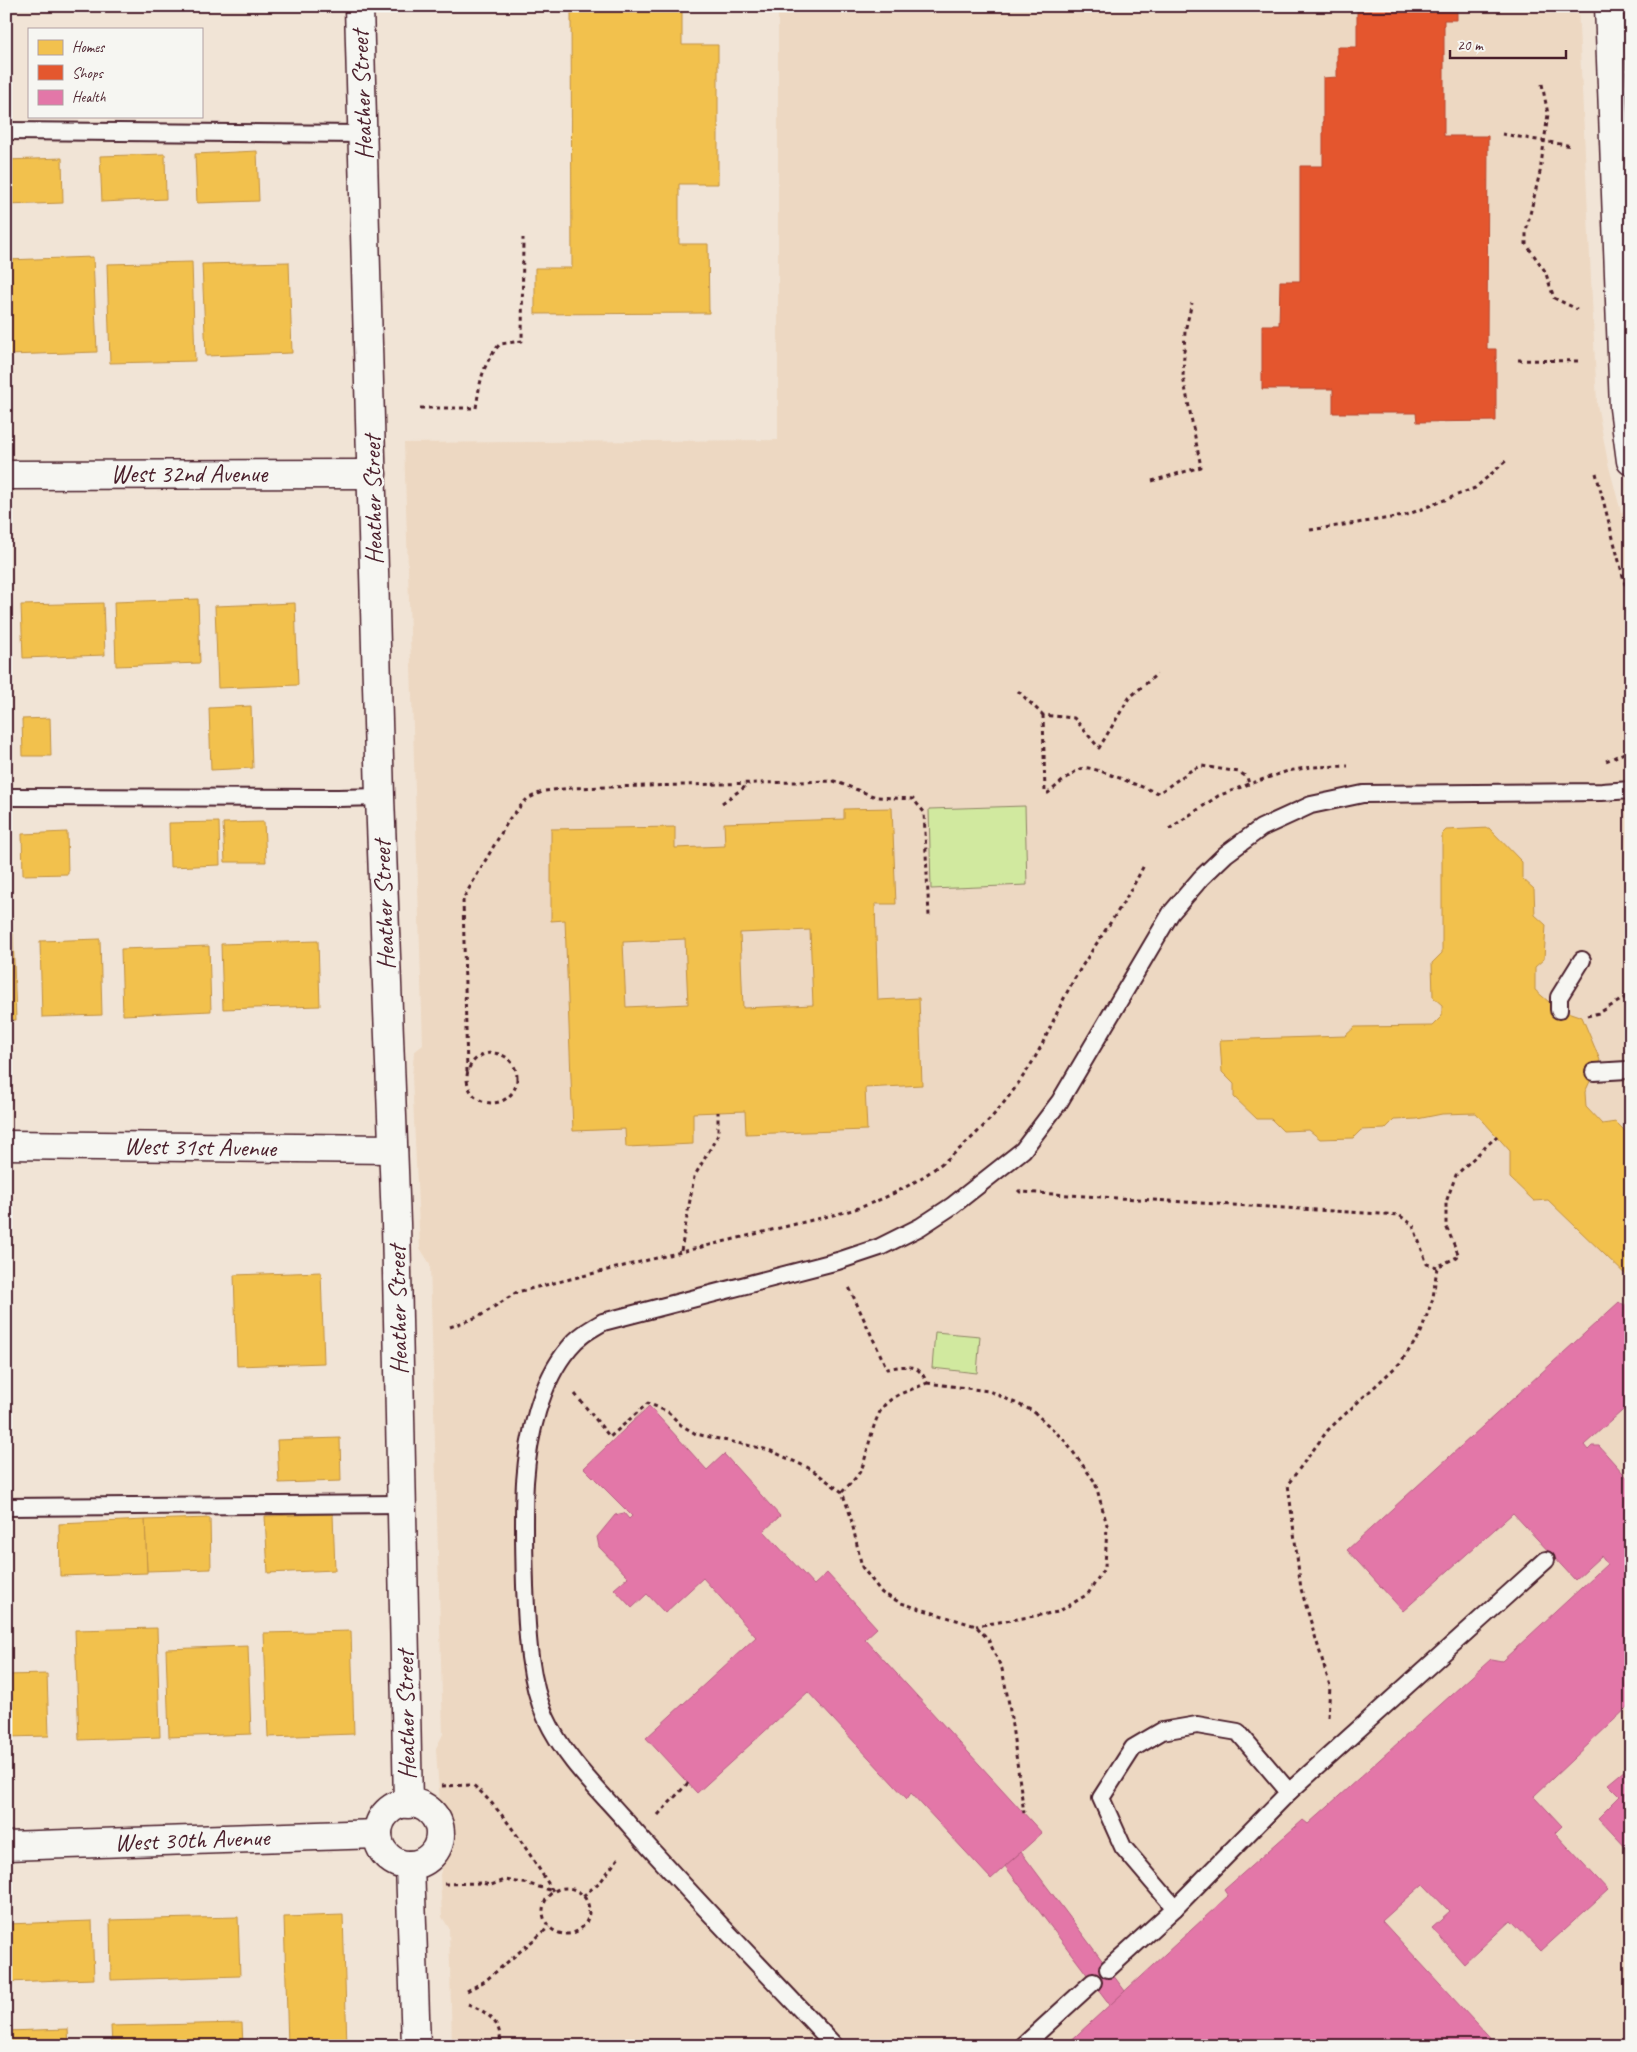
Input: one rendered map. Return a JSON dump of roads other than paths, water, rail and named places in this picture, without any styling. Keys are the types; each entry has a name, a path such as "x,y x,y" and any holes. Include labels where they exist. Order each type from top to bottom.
{"street":[{"name":"Heather Street","path":"360,6 380,797 394,1149 408,1804"},
{"path":"1609,6 1622,137 1624,408 1631,461"},
{"name":"West 32nd Avenue","path":"6,475 372,474"},
{"name":"West 31st Avenue","path":"6,1145 394,1149"},
{"path":"408,1804 419,1805 430,1811 437,1821 440,1832 439,1845 432,1855 422,1863 410,1865 398,1864 388,1857 381,1846 378,1834 380,1823 387,1813 396,1806 408,1804"},
{"name":"West 30th Avenue","path":"6,1846 378,1834"},
{"path":"410,1865 416,2046"}],"lane":[{"path":"6,131 363,134"},
{"path":"835,2046 644,1842 573,1761 555,1736 546,1717 530,1654 524,1550 524,1492 530,1438 547,1387 557,1364 569,1347 585,1332 603,1322 838,1261 880,1247 920,1227 952,1206 1023,1150 1060,1102 1171,913 1201,878 1226,854 1261,828 1311,805 1363,794 1602,792 1631,790"},
{"path":"6,797 380,797"},
{"path":"1559,1010 1559,997 1582,960"},
{"path":"1594,1072 1627,1070"},
{"path":"6,1507 402,1504"},
{"path":"1108,1969 1175,1908 1289,1792 1546,1560"},
{"path":"1175,1908 1123,1847 1101,1798 1133,1748 1162,1731 1197,1725 1238,1732 1289,1792"},
{"path":"1023,2046 1093,1982"}]}
